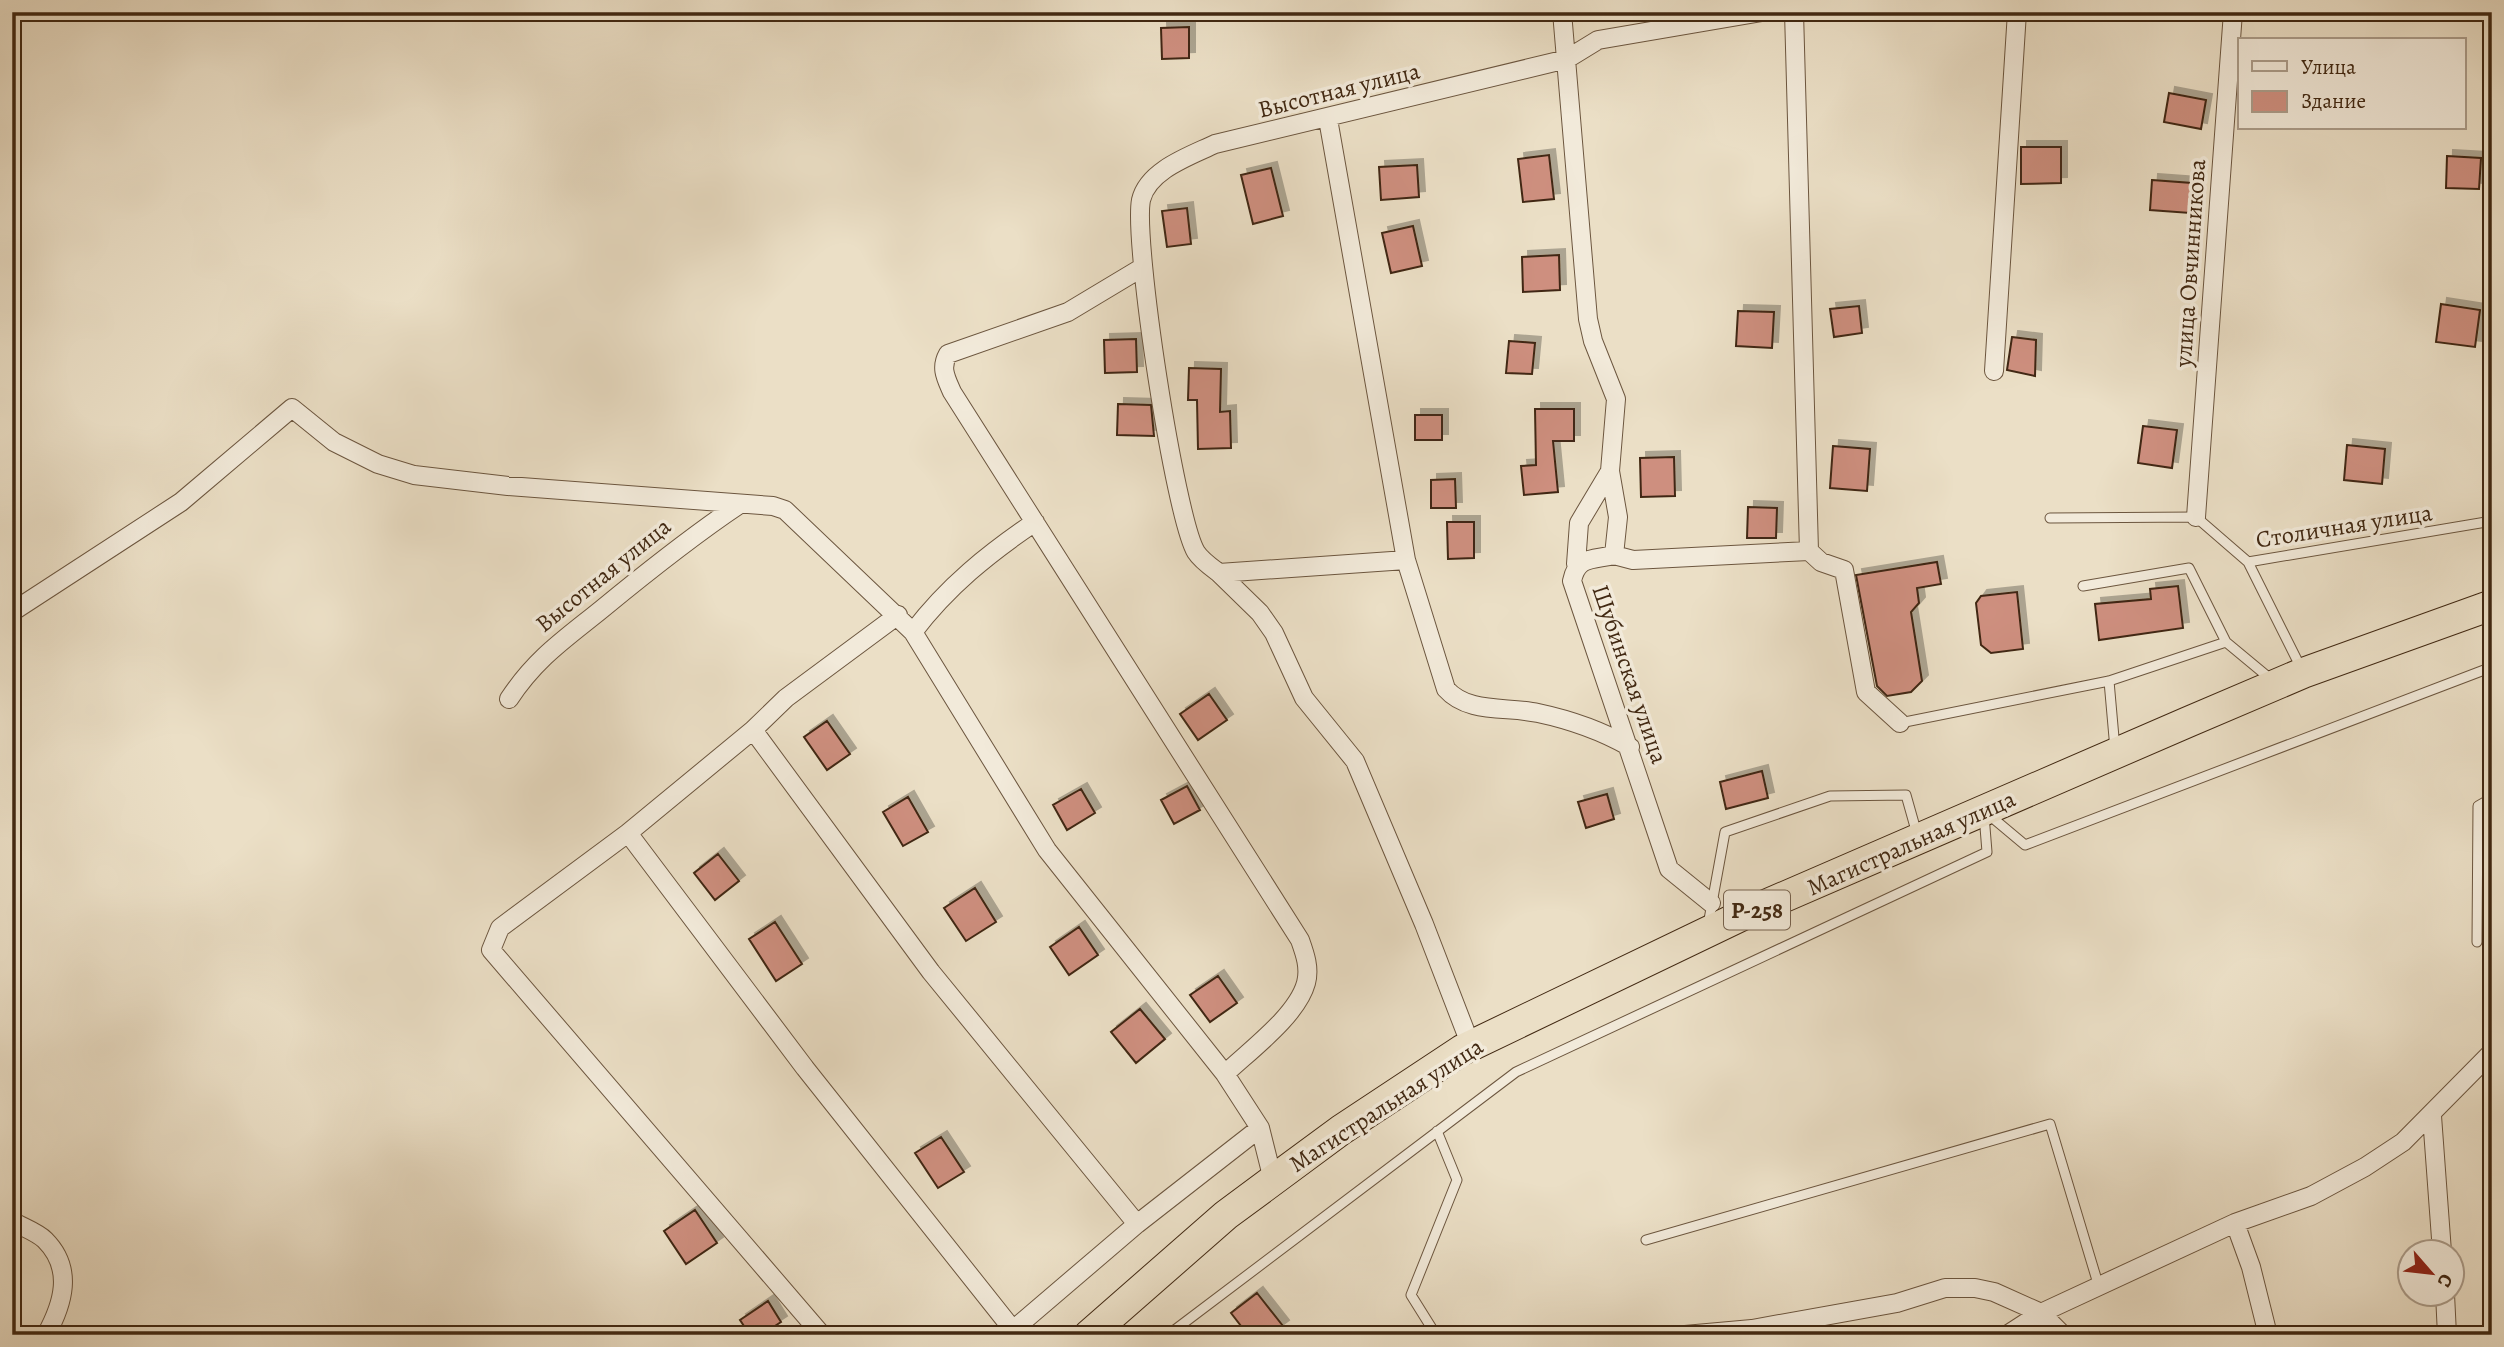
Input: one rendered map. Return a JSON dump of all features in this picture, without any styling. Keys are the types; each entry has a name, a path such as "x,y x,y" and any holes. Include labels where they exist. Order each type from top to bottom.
{"highway":[{"name":"Магистральная улица","path":"1089,1335 1226,1215 1340,1130 1471,1046 1707,933 1918,839 2290,679 2492,605"}],"street":[{"name":"Шубинская улица","path":"1562,12 1588,319 1593,341 1616,399 1610,471 1618,517 1614,555 1576,564 1572,581 1668,869 1711,903"},
{"name":"Высотная улица","path":"1143,267 1141,200 1149,184 1163,171 1215,144 1328,119 1567,58 1598,40 1762,12"},
{"path":"1794,12 1809,551"},
{"path":"1994,371 2017,12"},
{"name":"улица Овчинникова","path":"2196,517 2233,12"},
{"path":"1328,119 1406,560 1446,689 1456,701 1475,706 1534,712 1579,723 1629,747"},
{"path":"1225,1074 1296,1005 1306,984 1307,960 1035,522 951,393 943,363 948,354 1068,312 1143,267 1181,515 1196,553 1260,612 1274,633 1304,698 1355,761 1424,923 1471,1046"},
{"path":"12,612 181,502 292,408 334,442 378,464 414,475 508,486 785,510 913,632 1047,850 1225,1074 1261,1128 1273,1180"},
{"path":"1576,564 1579,523 1610,471"},
{"name":"Высотная улица","path":"509,699 527,672 549,649 687,539 740,504"},
{"path":"913,632 960,578 988,554 1035,522"},
{"path":"1614,555 1633,560 1809,551 1821,562 1844,569 1866,692 1900,723"},
{"path":"1219,573 1406,560"},
{"path":"822,1335 491,950 500,928 628,833 752,730 786,698 898,615"},
{"path":"752,730 931,972 1137,1224"},
{"path":"628,833 805,1068 1012,1333 1137,1224 1261,1128"},
{"path":"2007,1335 2040,1313 2235,1223 2311,1196 2403,1142 2432,1116 2492,1052"},
{"path":"2432,1116 2441,1238"},
{"path":"12,1221 45,1239 61,1262 65,1289 56,1317 46,1335"},
{"path":"2235,1223 2252,1267 2268,1335"},
{"path":"1685,1335 1752,1329 1896,1303 1945,1288 1975,1288 1994,1292 2040,1313 2063,1335"},
{"path":"2446,1308 2447,1335"}],"lane":[{"path":"2050,518 2196,517"},
{"name":"Столичная улица","path":"2196,517 2248,562 2492,521"},
{"path":"2248,562 2290,679"},
{"path":"2082,586 2189,568 2226,642 2290,679"},
{"path":"1900,723 2109,681 2226,642"},
{"path":"1984,811 2025,845 2492,667"},
{"path":"2109,681 2116,754"},
{"path":"1707,933 1725,832 1829,796 1906,795 1918,839"},
{"path":"2477,942 2478,806 2492,798"},
{"path":"1168,1335 1516,1072 1987,852 1984,811"},
{"path":"1646,1240 2050,1124 2099,1286"},
{"path":"1436,1335 1411,1295 1457,1180 1437,1131"}],"building":[{"path":"1189,27 1189,58 1162,59 1161,28"},
{"path":"2169,93 2206,100 2201,129 2164,122"},
{"path":"2021,147 2061,147 2061,183 2021,184"},
{"path":"1549,155 1554,199 1523,202 1518,159"},
{"path":"2447,156 2481,158 2479,189 2446,188"},
{"path":"1417,165 1419,197 1381,200 1379,167"},
{"path":"1271,168 1283,216 1253,224 1241,175"},
{"path":"2152,180 2192,183 2190,213 2150,210"},
{"path":"1187,208 1191,244 1167,247 1162,211"},
{"path":"1413,226 1422,266 1391,273 1382,233"},
{"path":"1559,255 1560,290 1523,292 1522,257"},
{"path":"2441,304 2480,310 2475,347 2436,342"},
{"path":"1859,306 1862,333 1834,337 1830,309"},
{"path":"1738,311 1774,312 1772,348 1736,346"},
{"path":"2012,337 2036,340 2035,376 2007,370"},
{"path":"1136,339 1137,372 1105,373 1104,340"},
{"path":"1509,341 1535,343 1532,374 1506,373"},
{"path":"1189,368 1221,369 1220,412 1230,411 1231,448 1198,449 1197,400 1188,400"},
{"path":"1118,404 1151,405 1154,436 1117,435"},
{"path":"1535,409 1574,409 1574,441 1553,441 1558,492 1524,495 1521,466 1536,465"},
{"path":"1415,415 1442,415 1442,440 1415,440"},
{"path":"2143,426 2177,430 2172,468 2138,463"},
{"path":"2347,445 2385,449 2382,484 2344,480"},
{"path":"1833,446 1870,449 1867,491 1830,488"},
{"path":"1674,457 1675,496 1641,497 1640,458"},
{"path":"1455,479 1456,508 1431,508 1431,480"},
{"path":"1748,507 1777,508 1776,538 1747,538"},
{"path":"1447,522 1474,522 1474,558 1448,559"},
{"path":"1937,562 1941,584 1917,588 1919,603 1911,612 1922,681 1911,692 1887,696 1877,686 1856,575"},
{"path":"2178,586 2183,628 2099,640 2095,604 2151,599 2150,589"},
{"path":"2017,592 2023,649 1991,653 1981,645 1976,603 1981,596"},
{"path":"1209,694 1227,720 1198,740 1180,714"},
{"path":"827,721 850,754 827,770 804,737"},
{"path":"1762,771 1768,798 1726,809 1720,782"},
{"path":"1187,786 1200,810 1174,824 1161,800"},
{"path":"1081,789 1095,813 1067,830 1053,805"},
{"path":"1607,794 1614,819 1586,828 1578,802"},
{"path":"908,797 928,832 903,846 883,812"},
{"path":"718,854 739,881 715,900 694,873"},
{"path":"975,888 996,922 966,941 944,908"},
{"path":"775,922 802,964 776,981 749,939"},
{"path":"1079,927 1098,955 1069,975 1050,947"},
{"path":"1218,976 1237,1003 1210,1022 1190,995"},
{"path":"1140,1009 1165,1039 1136,1063 1111,1032"},
{"path":"941,1137 964,1172 938,1188 915,1153"},
{"path":"695,1210 717,1243 686,1264 664,1231"},
{"path":"1257,1293 1283,1326 1271,1335 1248,1335 1231,1313"},
{"path":"768,1301 781,1322 761,1335 750,1335 740,1320"}]}
